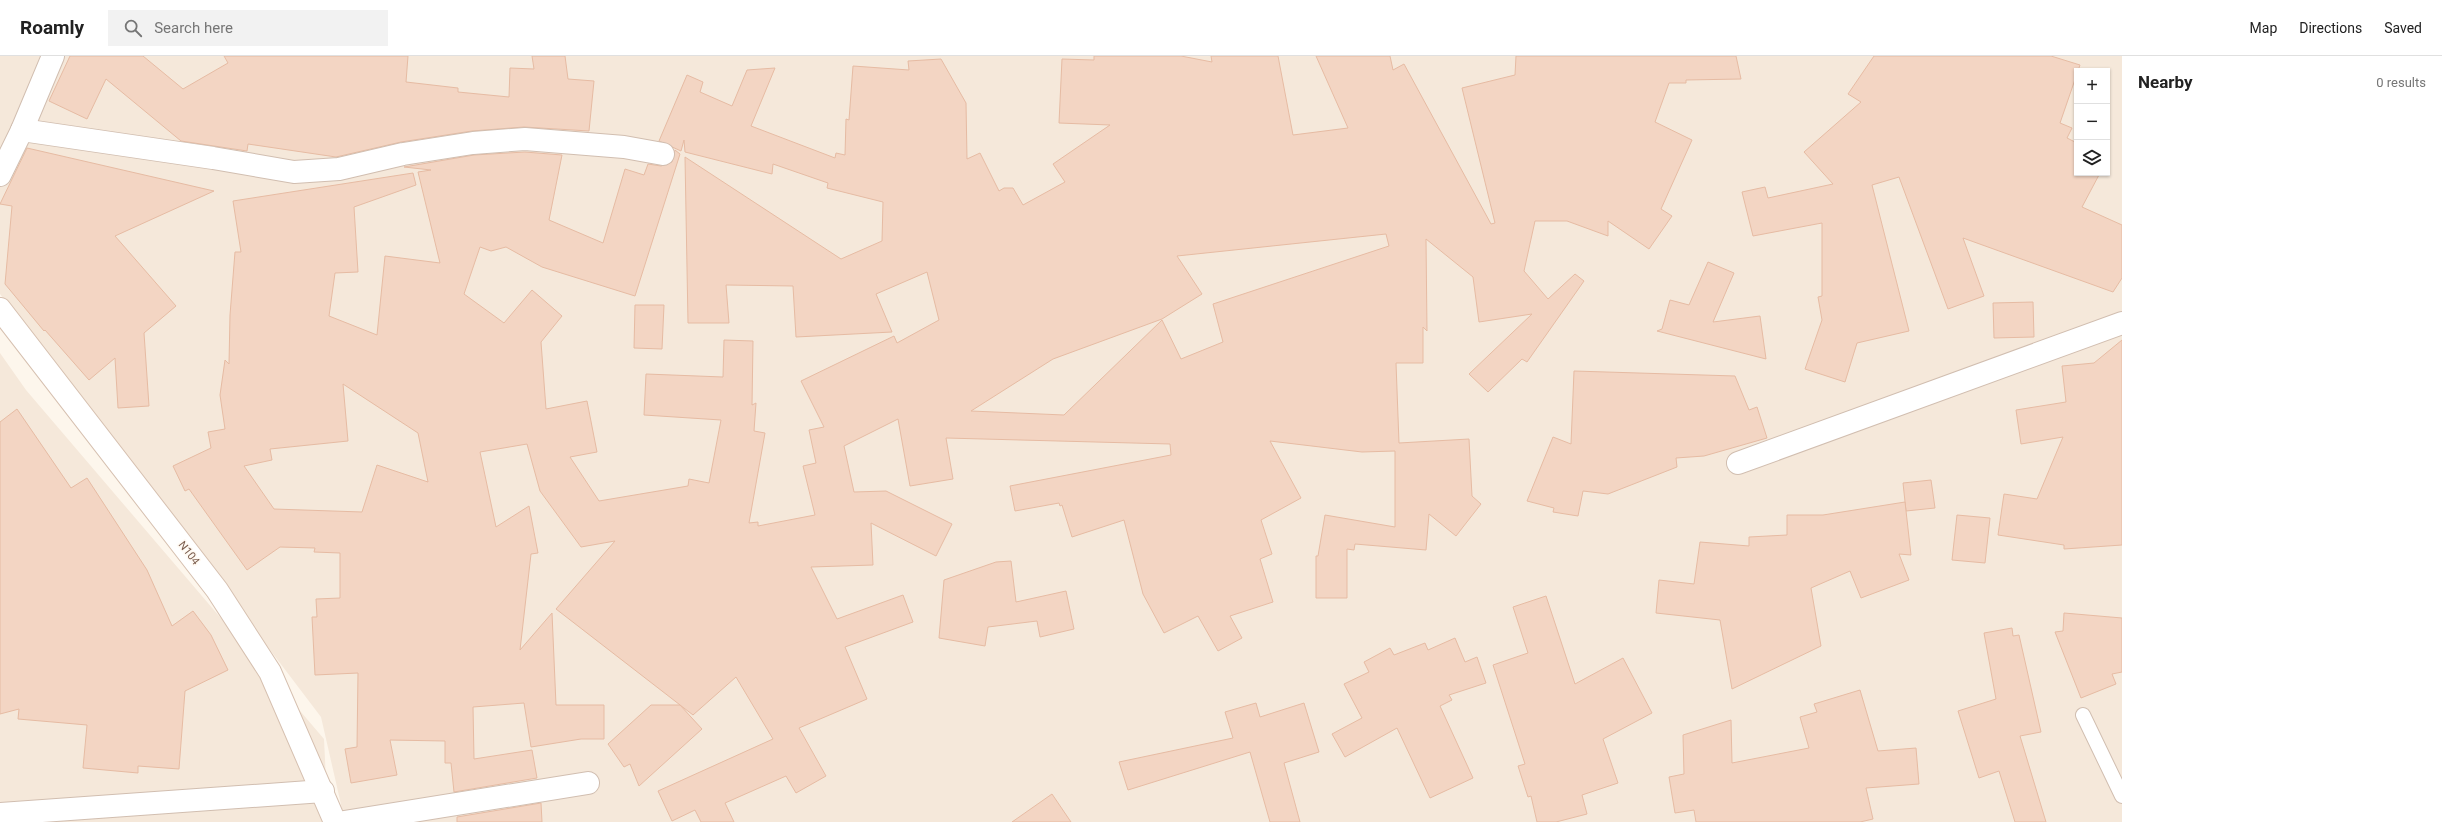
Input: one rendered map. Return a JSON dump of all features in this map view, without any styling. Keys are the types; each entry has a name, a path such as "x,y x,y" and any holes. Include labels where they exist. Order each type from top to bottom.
{"street":[{"path":"0,174 22,130 53,56"},
{"path":"22,130 213,158 294,172 339,169 403,154 473,143 525,139 624,147 663,154"},
{"name":"N104","path":"0,309 217,590 270,672 323,791 334,822"},
{"path":"1738,463 2122,323"},
{"path":"344,822 588,783"},
{"path":"0,814 323,791"}],"lane":[{"path":"2083,716 2122,796"}],"shaded area":[{"path":"0,56 2122,56 2122,822 345,822 321,717 0,294"},
{"path":"0,353 26,390 324,739 328,822 0,822"}],"building":[{"path":"70,56 143,56 183,89 228,63 224,56 408,56 406,82 458,88 458,92 509,97 510,68 534,69 532,56 565,56 568,79 594,81 589,131 524,127 472,131 401,142 336,157 248,144 247,151 181,141 106,79 87,119 49,101"},
{"path":"1094,56 1181,56 1212,62 1211,56 1278,56 1293,135 1348,128 1316,56 1390,56 1393,70 1404,64 1491,224 1495,223 1462,88 1515,75 1516,56 1736,56 1741,79 1686,80 1686,83 1669,83 1655,122 1692,140 1661,209 1672,216 1649,249 1608,221 1608,236 1567,221 1535,221 1524,271 1548,299 1575,274 1584,281 1527,362 1522,359 1488,392 1469,374 1532,314 1479,322 1473,277 1426,239 1427,331 1423,327 1423,363 1396,363 1399,443 1469,439 1472,496 1481,504 1456,536 1429,514 1426,550 1355,544 1354,550 1347,549 1347,598 1316,598 1316,556 1318,556 1325,515 1395,527 1395,451 1362,452 1270,441 1301,498 1261,520 1272,554 1260,559 1273,602 1230,616 1242,638 1218,651 1198,616 1164,633 1143,594 1124,520 1072,537 1062,505 1060,506 1059,503 1015,511 1010,486 1171,455 1170,444 946,438 953,479 910,486 898,419 844,446 854,492 886,491 952,524 936,556 871,523 873,565 811,567 837,619 903,595 913,622 845,647 867,699 799,728 826,776 796,793 786,776 725,803 734,822 701,822 695,810 672,821 658,791 773,739 736,677 693,715 556,609 615,541 581,547 540,491 527,444 480,452 496,527 529,506 538,553 531,554 520,650 552,613 556,705 604,705 604,739 581,739 531,747 524,703 473,707 474,759 532,750 537,778 454,792 451,763 445,763 445,741 390,740 397,775 351,783 345,749 357,747 358,673 315,675 312,617 317,617 316,599 340,598 340,553 314,552 315,548 280,547 247,570 189,489 185,491 173,466 211,448 208,432 225,429 220,395 225,360 229,364 230,315 235,252 241,252 233,201 413,173 416,185 354,207 358,272 335,273 329,316 377,335 385,256 440,263 418,172 431,170 404,167 474,155 525,152 562,155 549,220 603,243 625,169 644,175 648,164 661,166 672,162 675,150 680,154 635,296 542,267 506,247 491,251 480,247 464,294 504,323 532,290 562,316 541,342 546,409 587,401 597,452 570,457 599,501 688,486 689,479 709,483 721,420 644,415 646,374 723,377 724,340 753,341 752,405 756,403 754,431 765,433 749,523 758,522 758,526 815,515 803,466 816,463 809,430 824,427 801,381 894,336 897,343 939,320 927,272 876,294 892,332 796,337 793,286 726,285 729,323 688,323 685,157 841,259 882,241 883,202 827,188 828,183 773,164 772,174 685,152 684,140 681,151 659,141 687,75 703,82 700,92 732,106 747,70 775,68 751,126 835,158 836,153 845,155 846,119 849,120 853,66 909,70 908,61 941,59 966,103 967,159 980,153 999,191 1004,188 1013,188 1023,205 1065,182 1053,164 1110,125 1059,123 1062,59 1094,60","holes":["1386,234 1389,246 1213,304 1223,342 1181,359 1162,320 1064,415 971,411 1053,359 1162,319 1202,294 1177,256","343,384 418,433 428,482 377,465 362,512 274,509 244,466 272,460 270,449 348,441"]},
{"path":"1874,56 2051,56 2080,65 2079,68 2074,68 2074,82 2060,123 2072,128 2067,138 2074,142 2074,176 2098,176 2082,207 2122,225 2122,278 2113,292 1963,238 1984,296 1948,309 1899,177 1872,185 1909,331 1857,343 1845,382 1805,369 1822,320 1818,297 1822,296 1822,223 1753,236 1742,192 1765,187 1768,198 1833,184 1804,152 1861,102 1848,94"},
{"path":"27,148 214,191 115,236 176,306 144,333 149,406 118,408 115,358 89,380 45,330 44,331 5,284 12,206 0,204"},
{"path":"1708,262 1734,273 1713,322 1760,316 1766,359 1657,331 1662,329 1670,300 1689,305"},
{"path":"2033,302 2034,337 1994,338 1993,303"},
{"path":"635,305 664,305 662,349 634,348"},
{"path":"2122,340 2122,545 2064,549 2064,545 1998,535 2004,494 2037,499 2063,437 2021,444 2016,410 2066,402 2062,366 2094,363"},
{"path":"1574,371 1735,376 1749,410 1757,407 1767,438 1704,456 1676,458 1677,467 1608,494 1583,491 1578,516 1553,512 1554,508 1527,501 1553,437 1571,444"},
{"path":"17,409 71,488 87,478 147,570 172,626 193,611 211,635 228,670 185,691 179,769 138,766 138,773 83,768 87,725 18,719 19,709 0,714 0,422"},
{"path":"1931,480 1935,508 1906,511 1903,483"},
{"path":"1905,502 1911,555 1899,554 1909,580 1861,598 1850,571 1811,588 1821,646 1732,689 1720,620 1656,613 1659,580 1694,584 1700,542 1749,546 1749,537 1787,535 1787,515 1823,515"},
{"path":"1957,515 1990,518 1985,563 1952,560"},
{"path":"1011,561 1016,602 1066,591 1074,629 1040,637 1037,621 988,627 985,646 939,638 944,580 996,562"},
{"path":"1546,596 1575,684 1623,658 1652,713 1603,739 1618,783 1582,795 1587,814 1556,822 1537,822 1531,796 1528,797 1518,766 1525,764 1493,665 1528,653 1513,607"},
{"path":"2064,613 2122,618 2122,672 2112,674 2116,684 2081,698 2055,632 2063,631"},
{"path":"2012,628 2013,636 2019,635 2041,732 2020,736 2046,822 2015,822 1999,771 1979,778 1958,711 1996,699 1984,633"},
{"path":"1455,638 1465,662 1477,657 1486,683 1449,695 1452,700 1440,706 1473,778 1430,798 1397,728 1345,757 1332,734 1362,718 1344,684 1369,672 1364,662 1390,648 1394,655 1425,643 1428,650"},
{"path":"1860,690 1878,751 1916,748 1919,784 1866,788 1873,819 1860,822 1696,822 1694,810 1675,813 1669,777 1684,774 1683,735 1731,720 1732,763 1809,748 1800,717 1817,712 1814,704"},
{"path":"1256,703 1260,717 1304,703 1319,752 1284,763 1300,822 1270,822 1250,752 1128,790 1119,762 1233,738 1225,712"},
{"path":"651,705 680,705 702,729 639,786 630,764 624,767 608,744"},
{"path":"1052,794 1071,822 1012,822"},
{"path":"541,803 542,822 457,822 457,817"}]}
